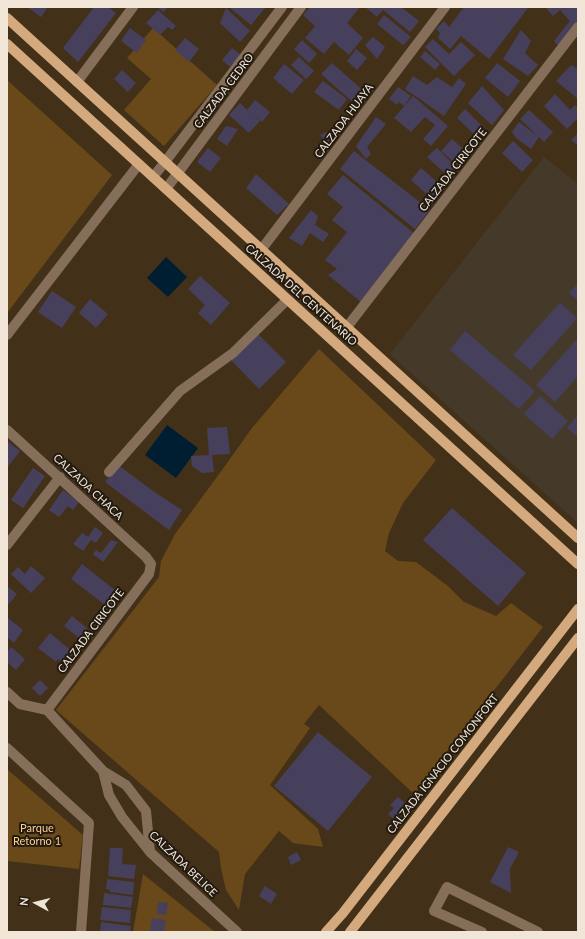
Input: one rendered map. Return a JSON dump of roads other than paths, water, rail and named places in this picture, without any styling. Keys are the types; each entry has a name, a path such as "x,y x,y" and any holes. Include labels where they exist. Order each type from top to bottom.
{"main road":[{"name":"CALZADA DEL CENTENARIO","path":"7,18 578,538"},
{"name":"CALZADA DEL CENTENARIO","path":"7,44 578,564"},
{"name":"CALZADA IGNACIO COMONFORT","path":"326,932 343,913 578,609"},
{"path":"350,932 578,638"}],"street":[{"path":"77,82 133,7"},
{"name":"CALZADA CEDRO","path":"153,177 282,7"},
{"name":"CALZADA CEDRO","path":"166,189 301,7"},
{"name":"CALZADA HUAYA","path":"261,250 445,7"},
{"name":"CALZADA CIRICOTE","path":"347,327 578,27"},
{"path":"7,335 139,164"},
{"path":"109,472 180,392 233,353 287,300"},
{"name":"CALZADA CHACA","path":"7,430 146,557 151,564"},
{"path":"7,545 60,477"},
{"name":"CALZADA CIRICOTE","path":"46,710 149,574 151,564"},
{"path":"7,692 20,704 46,710"},
{"name":"CALZADA BELICE","path":"46,710 103,771 110,795 122,817 150,852 237,932"},
{"path":"7,748 90,823 81,932"},
{"path":"103,771 126,785 146,811 150,852"},
{"path":"482,932 434,911 447,887 538,932"}],"water":[{"path":"166,257 187,277 168,297 147,278"},
{"path":"167,425 198,448 176,478 145,455"}],"park label":[{"name":"Parque Retorno 1","path":"37,834"}]}
